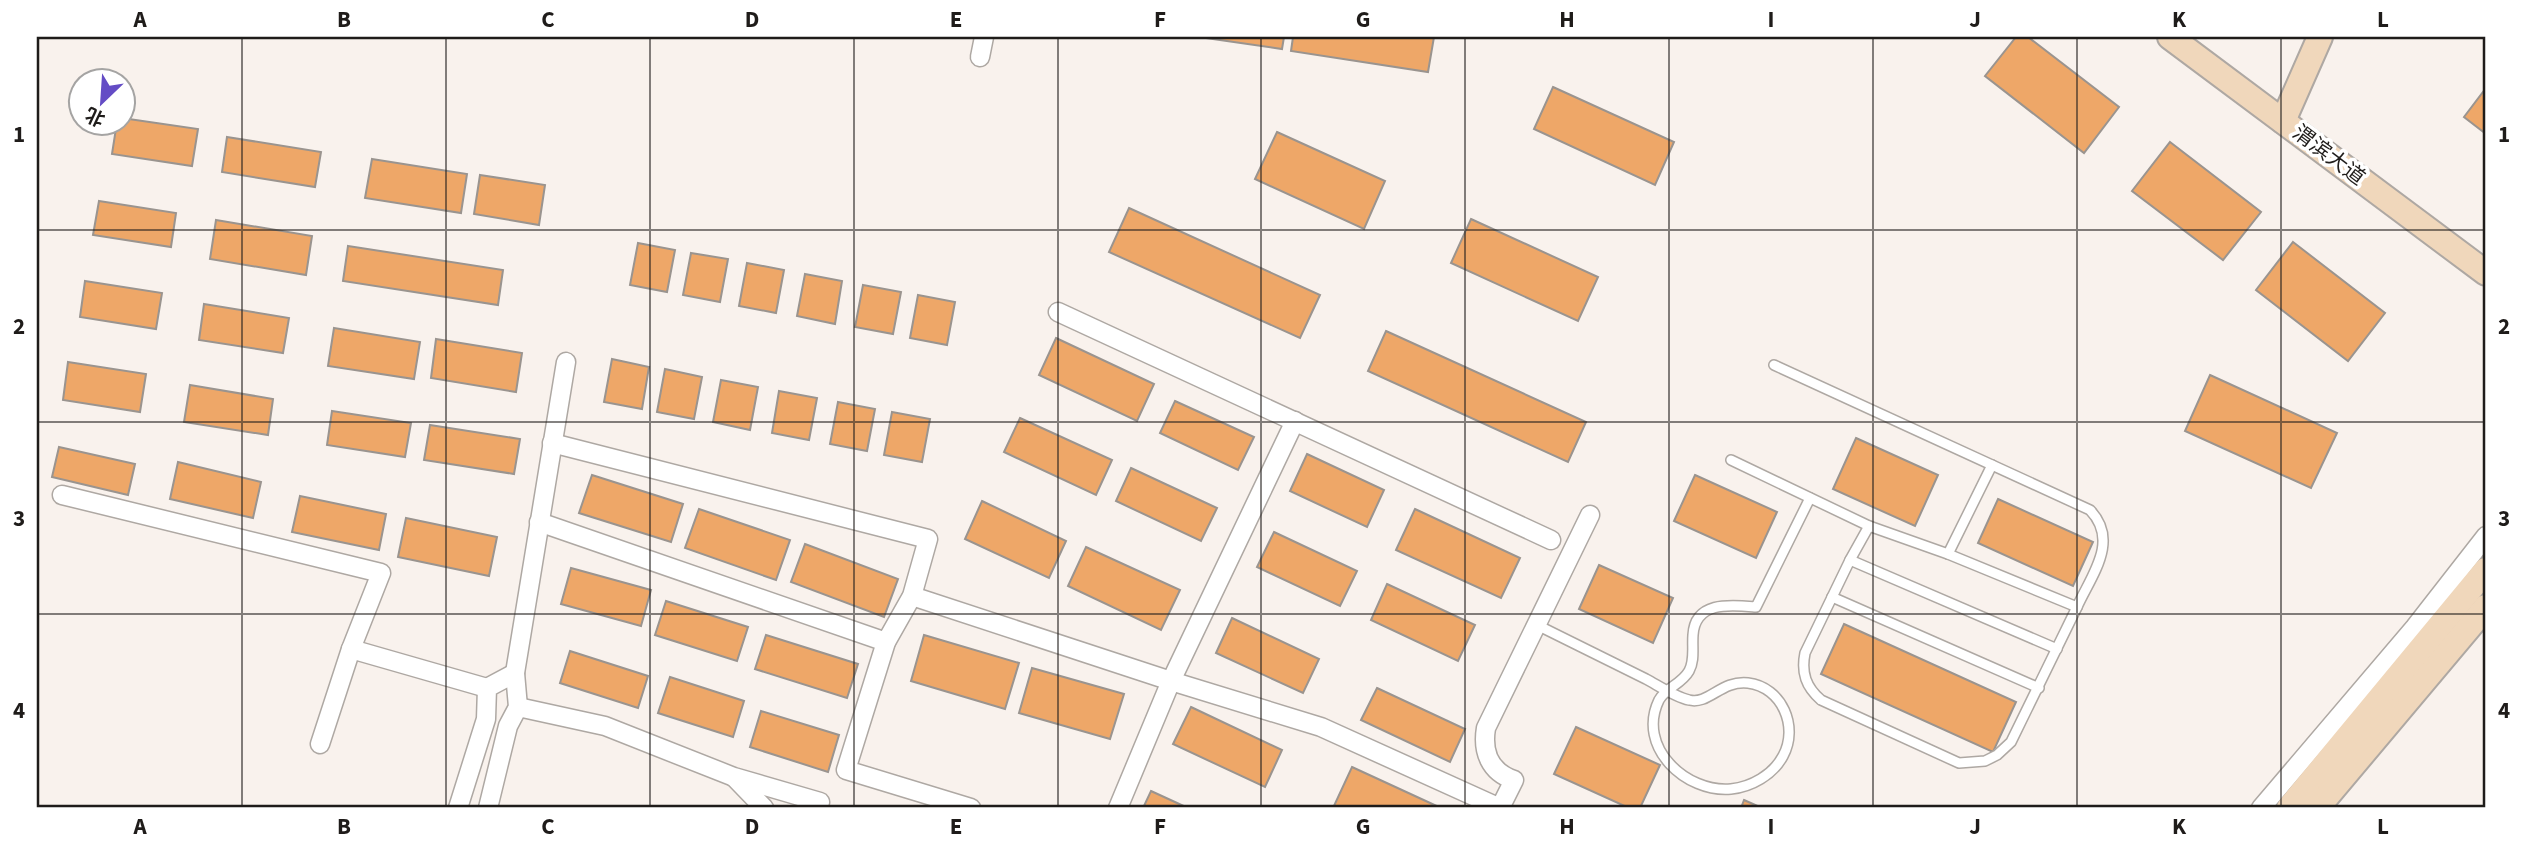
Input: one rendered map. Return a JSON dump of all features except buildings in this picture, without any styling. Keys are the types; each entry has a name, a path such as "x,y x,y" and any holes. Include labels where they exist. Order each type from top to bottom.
{"main road":[{"name":"渭滨大道","path":"2170,37 2486,273"},
{"path":"2283,121 2320,37"},
{"path":"2289,808 2486,570"},
{"path":"2317,808 2486,607"}],"street":[{"path":"980,57 984,37"},
{"path":"1058,312 1550,540"},
{"path":"488,808 508,726 519,707 515,673 566,362"},
{"path":"1118,808 1171,681 1295,421"},
{"path":"552,443 929,539 912,596 886,642 846,769 971,808"},
{"path":"62,495 381,573 351,649 320,744"},
{"path":"912,596 1321,727 1500,808 1514,780 1499,772 1489,759 1485,749 1486,728 1590,516"},
{"path":"539,522 886,642"},
{"path":"2261,808 2415,627 2486,536"},
{"path":"351,649 487,688 515,673"},
{"path":"458,808 486,719 487,688"},
{"path":"519,707 605,726 733,777 820,802"},
{"path":"733,777 764,808"}],"lane":[{"path":"1774,365 2090,510 2100,522 2105,547 2017,734 2005,749 1985,761 1959,763 1821,700 1805,679 1803,662 1832,597 1869,526"},
{"path":"1731,460 1869,526 1948,554 2077,607"},
{"path":"1948,554 1992,465"},
{"path":"1536,625 1667,689 1689,700 1703,701 1727,685 1748,683 1765,689 1779,701 1788,719 1789,740 1781,759 1762,778 1737,789 1710,789 1686,779 1667,762 1656,739 1653,720 1667,689 1683,679 1689,671 1694,653 1693,629 1700,617 1714,607 1723,605 1756,607 1810,498"},
{"path":"1850,560 2057,649"},
{"path":"1832,597 2039,688"}]}
